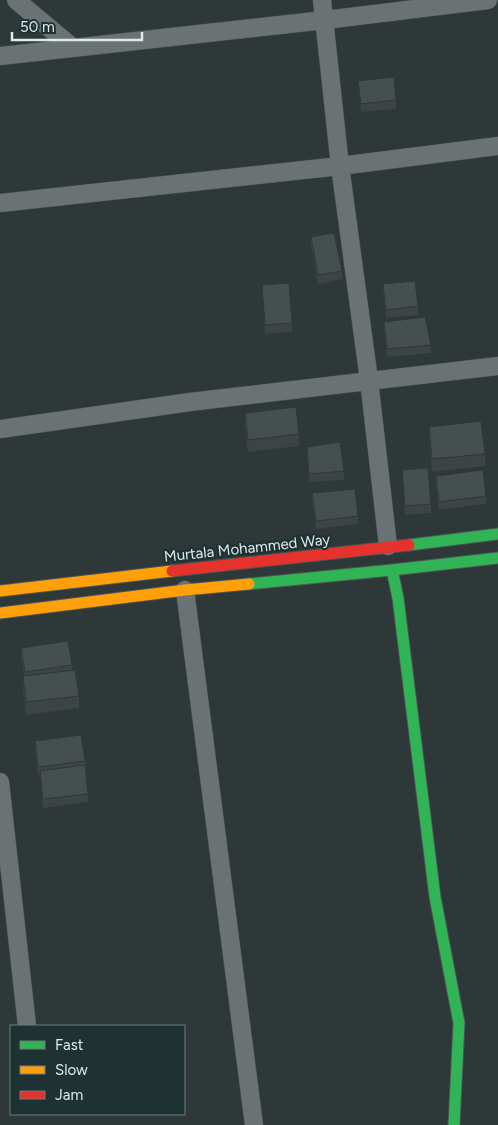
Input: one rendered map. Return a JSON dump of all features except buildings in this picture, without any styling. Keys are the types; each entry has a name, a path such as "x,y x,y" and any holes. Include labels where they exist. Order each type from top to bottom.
{"main road":[{"name":"Murtala Mohammed Way","path":"0,591 498,534"},
{"path":"0,613 185,590 498,558"},
{"path":"392,570 398,598 435,898 459,1023 454,1125"}],"street":[{"path":"16,0 72,47"},
{"path":"322,0 340,166 369,380 388,546"},
{"path":"0,56 488,0"},
{"path":"0,203 340,166 498,146"},
{"path":"0,429 190,402 498,366"},
{"path":"185,590 254,1125"},
{"path":"0,782 27,1025"}],"traffic: fast":[{"path":"409,545 498,534"},
{"path":"249,584 498,558"},
{"path":"392,570 398,598 435,897 459,1023 454,1125"}],"traffic: slow":[{"path":"0,591 172,571"},
{"path":"0,613 249,584"}],"traffic: jam":[{"path":"172,571 409,545"}]}
